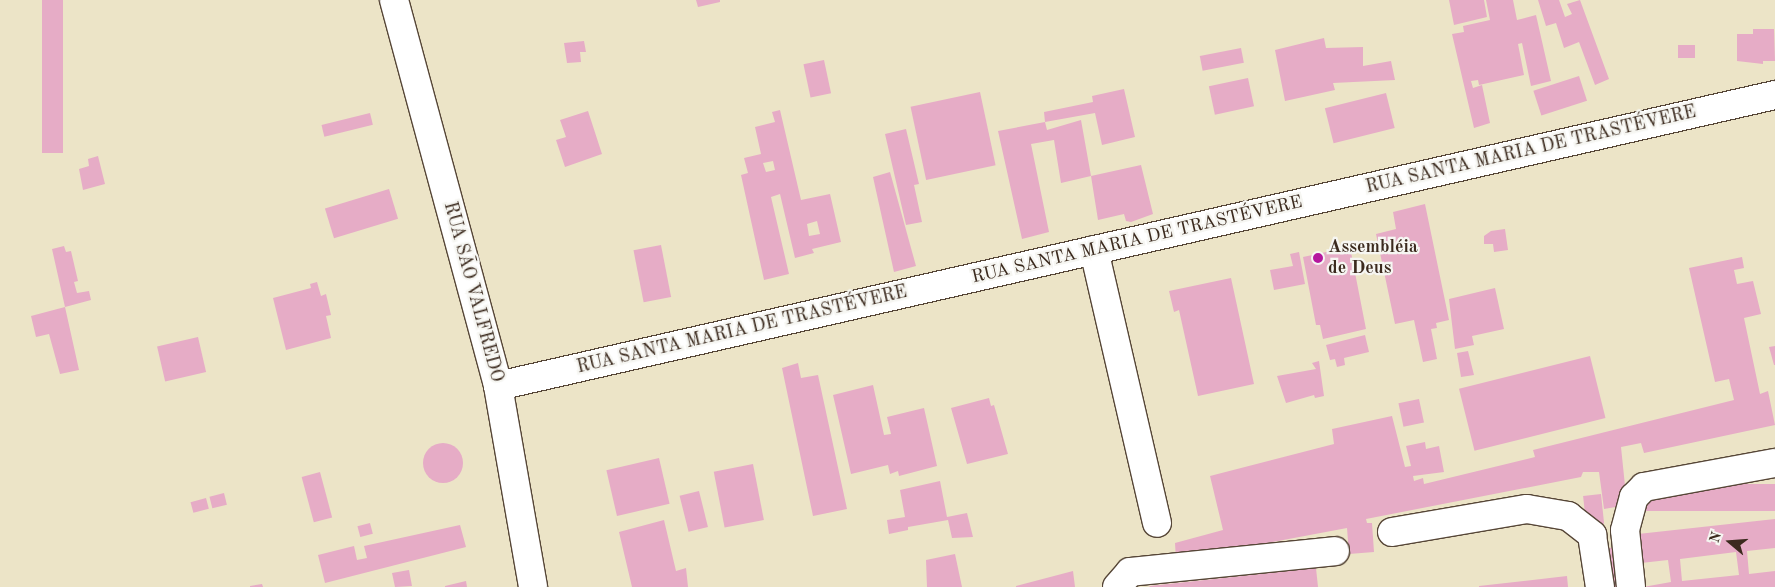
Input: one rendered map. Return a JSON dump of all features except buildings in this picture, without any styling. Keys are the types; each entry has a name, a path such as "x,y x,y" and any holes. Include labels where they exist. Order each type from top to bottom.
{"street":[{"name":"RUA SÃO VALFREDO","path":"394,0 498,386 533,587"},
{"name":"RUA SANTA MARIA DE TRASTÉVERE","path":"498,386 1775,95"},
{"path":"1094,250 1157,523"},
{"path":"1631,587 1625,530 1634,497 1644,487 1775,463"},
{"path":"1392,532 1527,509 1568,516 1592,535 1600,587"},
{"path":"1117,587 1130,572 1335,551"}],"place":[{"name":"Assembléia de Deus","path":"1318,258"}]}
